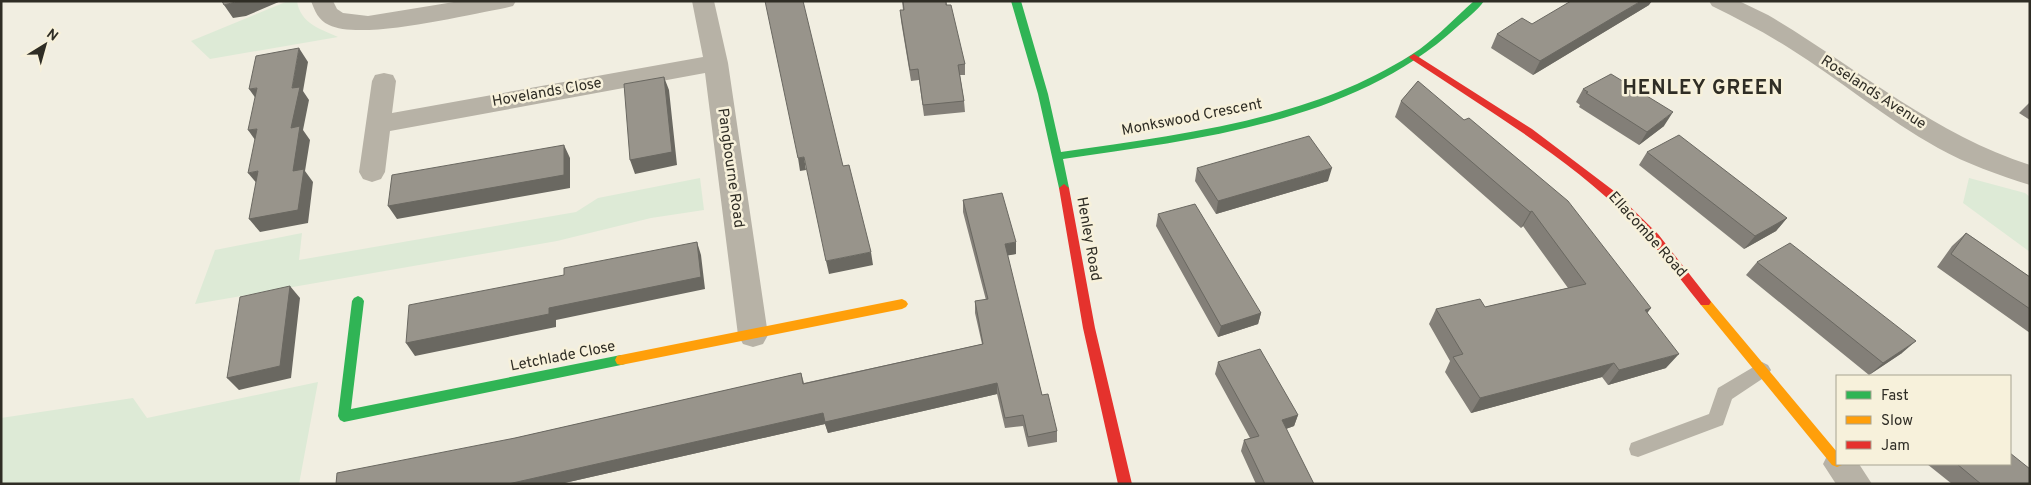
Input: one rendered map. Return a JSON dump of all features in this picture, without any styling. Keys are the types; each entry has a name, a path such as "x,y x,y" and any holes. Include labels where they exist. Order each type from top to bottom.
{"street":[{"path":"322,1 327,13 337,20 368,24 505,1"},
{"name":"Pangbourne Road","path":"703,1 716,63 753,335"},
{"name":"Henley Road","path":"1016,1 1043,94 1058,156 1089,328 1125,484"},
{"name":"Monkswood Crescent","path":"1058,156 1174,139 1249,124 1306,108 1351,90 1414,57 1480,1"},
{"name":"Roselands Avenue","path":"1720,1 1764,22 1946,142 1979,159 2030,175"},
{"name":"Ellacombe Road","path":"1414,57 1574,163 1636,218 1836,460"},
{"name":"Hovelands Close","path":"379,124 716,63"},
{"path":"372,172 384,81"},
{"name":"Letchlade Close","path":"358,300 344,416 902,304"},
{"name":"Ellacombe Road","path":"1840,465 1856,484"}],"lane":[{"path":"1638,449 1717,419 1724,394 1762,370"}],"green space":[{"path":"288,1 297,1 302,15 307,20 318,28 338,37 210,59 191,41"},
{"path":"700,178 704,210 651,218 557,241 195,304 215,250 302,233 299,260 576,212 598,198"},
{"path":"1969,178 2025,193 2030,197 2030,252 1963,203"},
{"path":"318,382 299,484 1,484 1,418 133,398 147,418"}],"building":[{"path":"222,1 239,1 224,5"},
{"path":"765,1 803,1 843,166 849,165 871,252 826,261 804,157 798,158"},
{"path":"903,1 946,1 946,5 951,5 965,64 958,65 964,101 923,105 918,69 910,70 900,10 904,10"},
{"path":"1571,1 1641,1 1540,61 1497,34 1522,18 1532,24"},
{"path":"299,48 292,88 300,87 291,128 300,126 293,171 304,169 298,210 249,219 258,171 248,173 257,129 248,130 257,88 249,89 256,56"},
{"path":"1611,74 1673,112 1647,132 1586,93 1588,92 1583,89"},
{"path":"664,77 672,152 630,160 624,84"},
{"path":"1418,81 1464,120 1469,118 1568,201 1651,308 1645,310 1679,354 1619,370 1614,363 1480,398 1453,357 1463,354 1436,309 1480,299 1485,307 1586,284 1532,211 1530,212 1401,101"},
{"path":"1679,135 1787,218 1755,236 1647,152"},
{"path":"1309,136 1332,168 1218,201 1197,168"},
{"path":"564,145 564,175 388,206 392,175"},
{"path":"1002,193 1016,242 1005,244 1042,395 1048,394 1057,431 1028,437 1023,415 1005,418 997,383 825,422 823,413 508,484 336,484 337,473 515,438 801,373 803,384 983,344 975,301 988,299 963,200"},
{"path":"1195,204 1261,313 1221,326 1158,214"},
{"path":"1966,233 2030,277 2030,309 1951,254"},
{"path":"697,242 701,277 549,308 549,314 406,343 409,305 564,275 564,268"},
{"path":"1790,243 1916,341 1883,363 1757,262"},
{"path":"290,286 280,366 227,378 240,297"},
{"path":"1260,349 1298,415 1282,420 1314,484 1265,484 1244,440 1259,436 1218,362"},
{"path":"2011,454 2030,469 2030,484 1981,484 1958,465 2011,465"}],"traffic: fast":[{"path":"1016,1 1043,94 1064,188"},
{"path":"1058,156 1200,134 1294,111 1340,95 1383,75 1423,51 1480,1"},
{"path":"358,301 344,416 621,360"}],"traffic: slow":[{"path":"1705,302 1836,460"},
{"path":"621,360 902,304"}],"traffic: jam":[{"path":"1414,57 1528,132 1584,172 1635,217 1654,237 1705,302"},
{"path":"1064,188 1089,328 1125,484"}],"district":[{"name":"HENLEY GREEN","path":"1703,89"}]}
